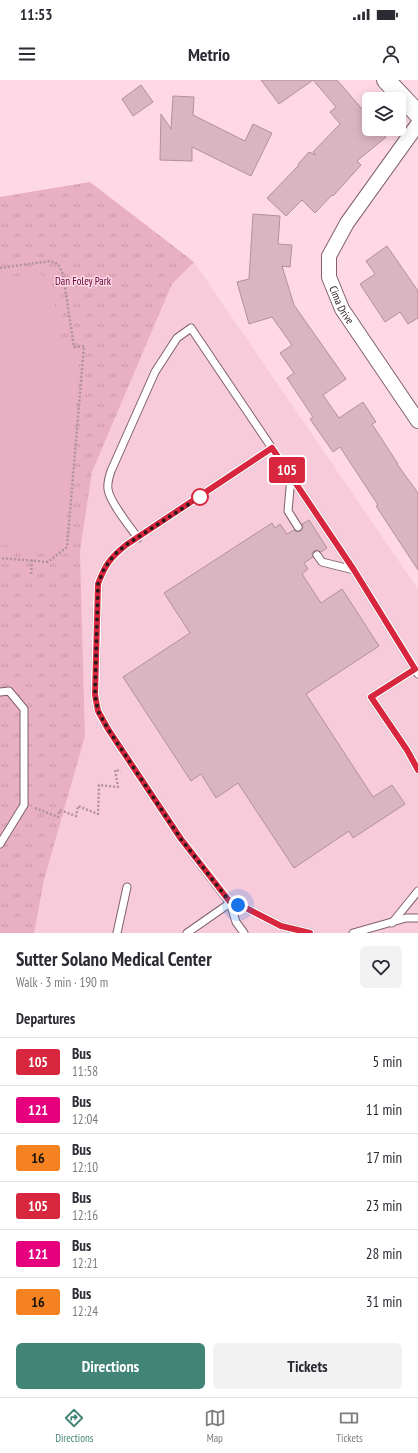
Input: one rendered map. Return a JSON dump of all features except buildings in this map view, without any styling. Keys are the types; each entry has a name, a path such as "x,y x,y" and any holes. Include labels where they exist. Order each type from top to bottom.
{"street":[{"path":"386,80 418,114"},
{"name":"Cima Drive","path":"418,124 347,223 329,256 329,277 342,309 418,421"}],"lane":[{"path":"138,538 112,500 108,491 108,480 155,372 177,338 190,328 354,570 416,672 371,697 407,750 418,770"},
{"path":"244,933 236,922 230,902 181,839 108,729 98,711 95,695 98,584 104,569 114,555 126,545 272,448"},
{"path":"291,477 288,511 298,527"},
{"path":"317,555 322,562 354,570"},
{"path":"0,692 9,691 24,709 24,805 0,844"},
{"path":"117,933 127,887"},
{"path":"392,923 418,891"},
{"path":"187,933 230,902"},
{"path":"230,902 246,908 281,926 310,933"},
{"path":"353,933 406,918 418,918"}],"path":[{"path":"0,268 50,261 58,264 63,274 74,347 84,346 67,546 48,562 0,558"},
{"path":"31,574 32,560"},
{"path":"41,809 58,817 60,810 76,816 78,806 98,814 99,784 118,787 115,770 138,773"}],"shaded area":[{"path":"194,262 418,589 418,933 33,933 44,880 85,736 80,551 92,472 172,284"}],"green space":[{"name":"Dan Foley Park","path":"90,182 194,262 172,284 92,472 80,551 85,736 44,880 34,933 0,933 0,197"},
{"path":"39,273 52,282 61,353 80,351 65,543 56,550 0,545 0,278"}],"bus line":[{"name":"105","path":"310,933 281,926 246,908 230,902 181,839 108,729 98,711 95,695 98,584 104,569 114,555 126,545 181,510 272,448 354,570 415,669 371,697 407,750 418,770"}],"route":[{"path":"200,497 126,545 114,555 104,569 98,584 95,695 98,711 108,729 181,839 230,902 238,905"}]}
